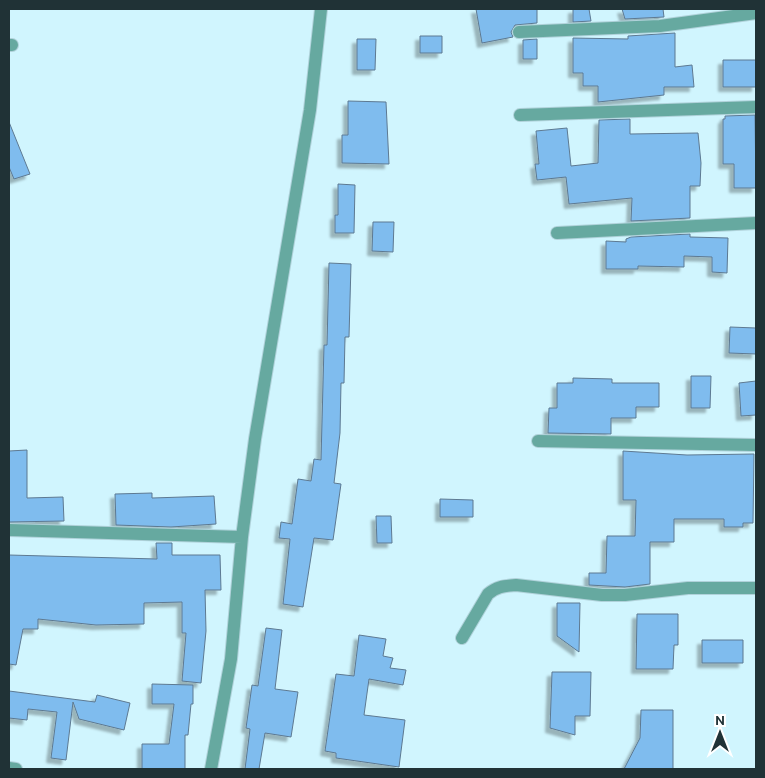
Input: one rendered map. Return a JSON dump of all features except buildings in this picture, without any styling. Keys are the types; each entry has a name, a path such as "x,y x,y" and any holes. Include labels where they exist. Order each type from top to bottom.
{"street":[{"path":"211,769 231,659 242,537 255,439 310,110 321,9"},
{"path":"519,32 660,26 756,13"},
{"path":"520,115 756,107"},
{"path":"557,233 756,223"},
{"path":"538,441 756,445"},
{"path":"9,530 242,537"},
{"path":"462,638 488,594 494,588 503,586 516,585 602,595 697,588 756,588"},
{"path":"9,768 16,769"}]}
